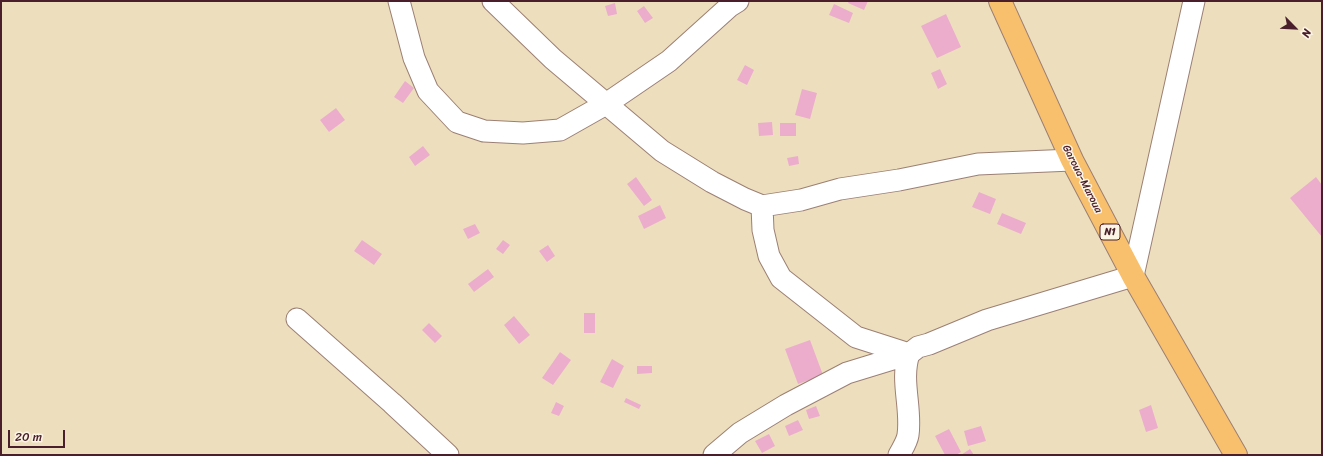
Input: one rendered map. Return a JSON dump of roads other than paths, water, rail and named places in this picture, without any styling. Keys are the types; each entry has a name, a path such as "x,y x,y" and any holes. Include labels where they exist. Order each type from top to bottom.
{"highway":[{"name":"Garoua-Maroua","path":"1000,1 1072,160 1133,276 1236,455"}],"street":[{"path":"399,1 414,58 428,91 457,122 484,131 523,133 560,130 606,104 669,61 730,6 738,1"},
{"path":"492,1 553,59 662,151 712,182 762,206 801,200 840,189 899,180 978,164 1072,160"},
{"path":"714,455 740,433 786,404 847,374 909,354 918,347 930,344 986,320 1133,276 1194,1"},
{"path":"762,206 763,230 769,256 781,278 856,337 909,354"},
{"path":"297,319 448,455"},
{"path":"899,455 908,436 909,415 906,362 909,354"}]}
